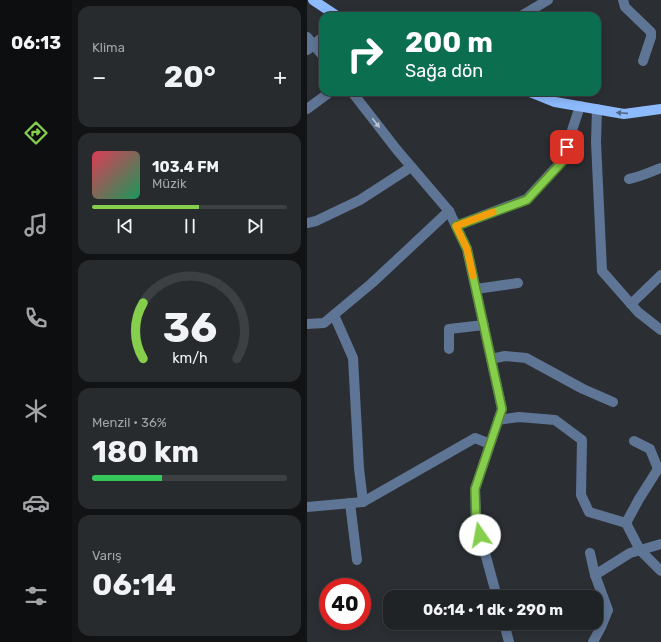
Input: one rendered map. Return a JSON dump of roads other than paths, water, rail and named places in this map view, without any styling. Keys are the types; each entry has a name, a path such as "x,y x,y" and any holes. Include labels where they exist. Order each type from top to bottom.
{"main road":[{"path":"313,0 331,12"},
{"path":"540,96 555,102 624,114 661,109"}],"street":[{"path":"528,12 548,0"},
{"path":"623,0 625,6 651,32 651,37 643,61"},
{"path":"319,39 309,44 319,53"},
{"path":"307,109 325,96"},
{"path":"355,96 411,167 449,211 467,249 502,409 475,489 476,520 495,590"},
{"path":"456,226 527,200 563,161 580,106"},
{"path":"597,109 596,142 602,271 638,312 661,330"},
{"path":"307,223 316,221 360,200 411,167"},
{"path":"629,179 645,175 661,168"},
{"path":"307,324 324,323 372,283 449,211"},
{"path":"631,304 661,275"},
{"path":"476,289 518,283"},
{"path":"334,315 353,358 359,468 363,502"},
{"path":"449,350 449,329 484,325"},
{"path":"491,359 505,356 526,358 583,389 613,402"},
{"path":"498,420 519,417 555,420 582,440 581,495 589,512 625,523 640,550 661,571"},
{"path":"307,507 363,502 475,438 490,444"},
{"path":"625,523 658,469 650,450 634,440"},
{"path":"350,503 357,560"},
{"path":"595,575 630,553 661,544"},
{"path":"590,553 595,575 608,610 593,642"},
{"path":"506,630 509,642"}]}
